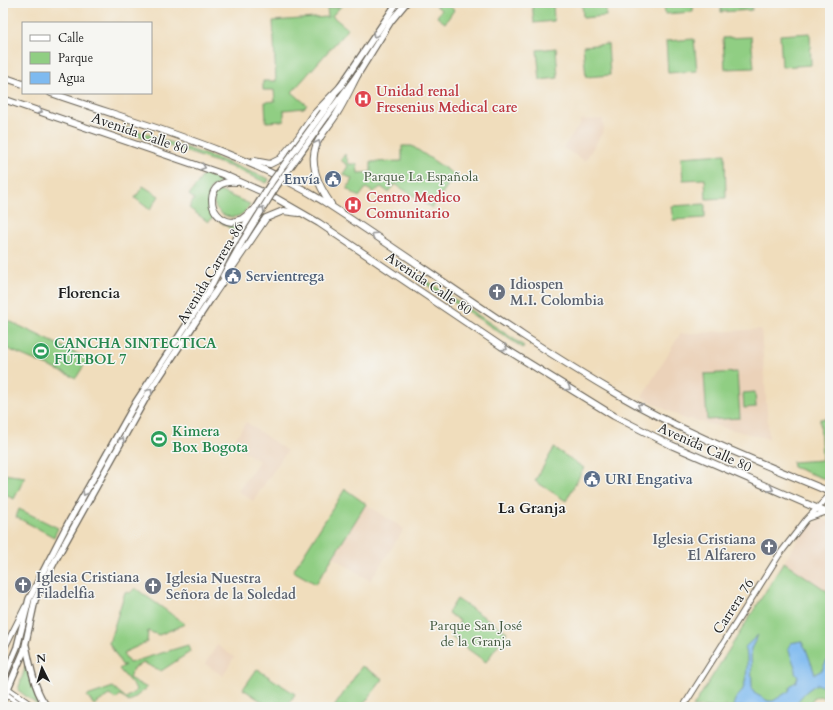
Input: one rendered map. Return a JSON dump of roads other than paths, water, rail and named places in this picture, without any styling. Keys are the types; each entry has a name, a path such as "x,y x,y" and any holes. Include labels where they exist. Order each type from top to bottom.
{"highway":[{"path":"333,207 326,197 318,180 315,163 315,150 318,142 336,115 358,74"},
{"path":"3,77 22,84"},
{"path":"238,158 264,164 276,162 288,150 326,101 342,85"},
{"name":"Avenida Calle 80","path":"54,94 238,158 296,185 333,207 537,344 619,395 688,430 830,493"},
{"name":"Avenida Calle 80","path":"3,99 245,183 305,214 501,346 614,416 671,445 828,513"},
{"path":"245,183 230,181 221,184 214,191 212,198 214,210 225,220 236,222 254,210"},
{"path":"212,297 266,218 283,211 305,214"}],"main road":[{"name":"Avenida Carrera 86","path":"5,694 26,644 34,604 56,559 144,401 212,297 242,242 276,187 397,3"},
{"name":"Avenida Carrera 86","path":"3,680 17,647 29,599 132,409 208,292 236,238 273,180 358,74 391,21 406,3"},
{"name":"Carrera 76","path":"683,707 779,555 806,520 830,493"},
{"path":"806,520 828,513"},
{"path":"3,651 29,599"},
{"path":"26,644 38,687 43,701 48,707"},
{"path":"3,685 5,694 24,707"},
{"path":"5,694 34,707"}],"water":[{"path":"758,635 751,649 752,687 754,693 768,701 773,701 789,691 791,685 796,682 798,677 795,673 795,667 788,648 791,643 801,641 806,649 815,674 822,670 830,653 830,690 817,684 804,694 795,707 733,707 735,699 742,691 745,682 747,663 745,647"}],"place":[{"name":"Unidad renal Fresenius Medical care","path":"363,99"},
{"name":"Envía","path":"333,179"},
{"name":"Centro Medico Comunitario","path":"353,205"},
{"name":"Servientrega","path":"233,276"},
{"name":"Idiospen M.I. Colombia","path":"497,292"},
{"name":"CANCHA SINTECTICA FÚTBOL 7","path":"41,351"},
{"name":"Kimera Box Bogota","path":"159,439"},
{"name":"URI Engativa","path":"592,479"},
{"name":"Iglesia Cristiana El Alfarero","path":"769,547"},
{"name":"Iglesia Cristiana Filadelfia","path":"23,585"},
{"name":"Iglesia Nuestra Señora de la Soledad","path":"153,586"}],"district":[{"name":"Florencia","path":"89,293"},
{"name":"La Granja","path":"532,508"}],"park label":[{"name":"Parque La Española","path":"421,176"},
{"name":"Parque San José de la Granja","path":"476,634"}]}
